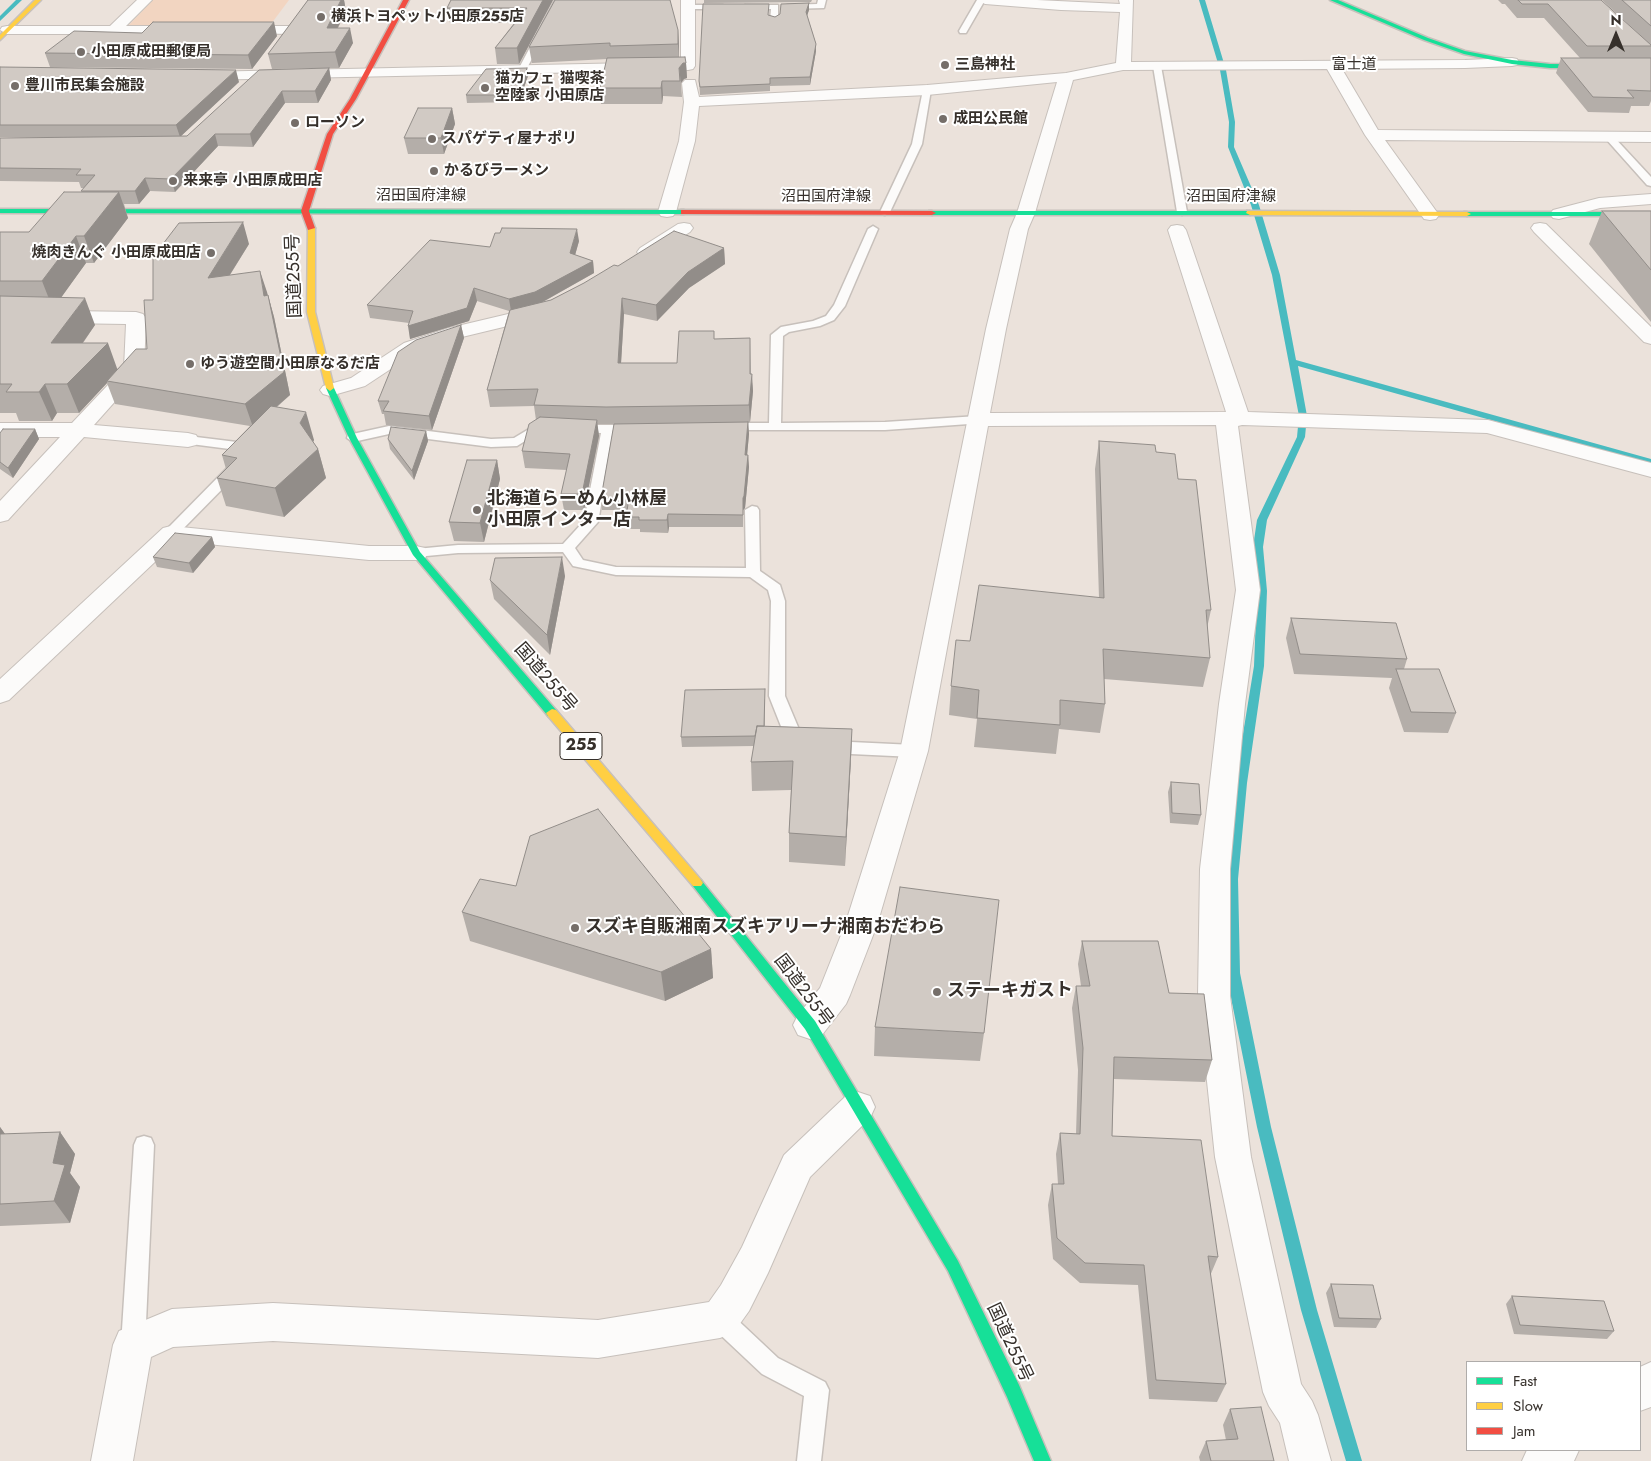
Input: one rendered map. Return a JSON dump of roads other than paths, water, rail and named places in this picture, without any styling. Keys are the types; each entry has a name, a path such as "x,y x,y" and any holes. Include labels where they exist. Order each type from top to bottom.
{"main road":[{"path":"4,34 38,0"},
{"name":"国道255号","path":"406,0 366,74 330,134 305,211 312,228 311,312 330,390 353,438 416,554 685,868 810,1025 953,1266 1013,1391 1042,1461"},
{"path":"1333,0 1464,52 1512,62"},
{"name":"富士道","path":"1512,62 1550,66 1651,67"},
{"name":"沼田国府津線","path":"0,211 885,212 1021,225 1178,225 1240,212 1430,214 1547,225 1651,214"},
{"path":"664,228 689,228"}],"street":[{"path":"114,30 145,0"},
{"path":"985,0 1061,6 1126,4 1123,66"},
{"path":"667,212 687,141 692,102 688,66 688,4"},
{"path":"280,46 302,15"},
{"path":"4,34 114,30 193,30"},
{"path":"222,30 292,30"},
{"path":"243,90 269,61"},
{"name":"富士道","path":"692,102 927,90 1066,77 1123,66 1465,64 1512,62"},
{"path":"1332,65 1374,135 1430,214"},
{"path":"189,76 366,74 688,66"},
{"path":"810,1025 834,995 854,943 914,751 978,420 1021,225 1066,77"},
{"path":"1374,135 1651,137"},
{"path":"1651,199 1599,202 1547,225 1651,338"},
{"path":"1178,225 1239,418"},
{"path":"635,258 689,228"},
{"path":"330,390 358,382 411,348 456,332 545,311 561,303"},
{"path":"0,316 136,318 134,369 0,515"},
{"path":"1239,418 1227,423 1248,590 1232,704 1215,870 1214,996 1233,1156 1283,1392 1298,1415 1310,1461"},
{"path":"978,420 1239,418 1488,427 1651,470"},
{"path":"0,430 78,430 188,440"},
{"path":"0,694 171,533 369,553 416,554"},
{"path":"112,1461 133,1346 172,1328 273,1322 598,1340 720,1318 735,1298 754,1260 796,1166 858,1107"},
{"path":"1641,1390 1651,1382"},
{"path":"1543,1461 1557,1451"}],"lane":[{"path":"522,70 559,0"},
{"path":"688,4 775,7 821,6 822,0"},
{"path":"964,31 981,0"},
{"path":"774,21 775,7"},
{"path":"1156,66 1178,225"},
{"path":"885,212 917,144 927,90"},
{"path":"1609,136 1651,183"},
{"path":"775,426 777,335 785,329 816,324 830,318 839,306 873,229"},
{"path":"716,428 885,426 978,420"},
{"path":"353,438 389,430 491,443 517,442 539,427 608,430 647,429"},
{"path":"416,554 458,549 567,548 591,522 608,430"},
{"path":"171,533 255,448 188,440"},
{"path":"752,510 753,573"},
{"path":"567,548 578,563 616,571 753,573 775,588 778,602 777,696 796,745 914,751"},
{"path":"133,1346 144,1145"},
{"path":"720,1318 770,1366 818,1390 809,1461"}],"waterway":[{"path":"0,19 19,0"},
{"path":"1202,0 1223,70 1232,122 1231,147 1255,205 1276,275 1303,416 1301,437 1262,520 1258,547 1262,591 1259,666 1241,783 1232,879 1233,973 1264,1127 1309,1310 1354,1461"},
{"path":"1294,362 1651,462"}],"place":[{"name":"横浜トヨペット小田原２５５店","path":"321,17"},
{"name":"小田原成田郵便局","path":"81,52"},
{"name":"三島神社","path":"945,65"},
{"name":"豊川市民集会施設","path":"15,86"},
{"name":"猫カフェ 猫喫茶 空陸家 小田原店","path":"485,88"},
{"name":"成田公民館","path":"943,119"},
{"name":"ローソン","path":"295,123"},
{"name":"スパゲティ屋ナポリ","path":"432,139"},
{"name":"かるびラーメン","path":"434,171"},
{"name":"来来亭 小田原成田店","path":"173,181"},
{"name":"焼肉きんぐ 小田原成田店","path":"211,253"},
{"name":"ゆう遊空間小田原なるだ店","path":"190,364"},
{"name":"北海道らーめん小林屋 小田原インター店","path":"477,510"},
{"name":"スズキ自販湘南スズキアリーナ湘南おだわら","path":"575,928"},
{"name":"ステーキガスト","path":"937,992"}]}
